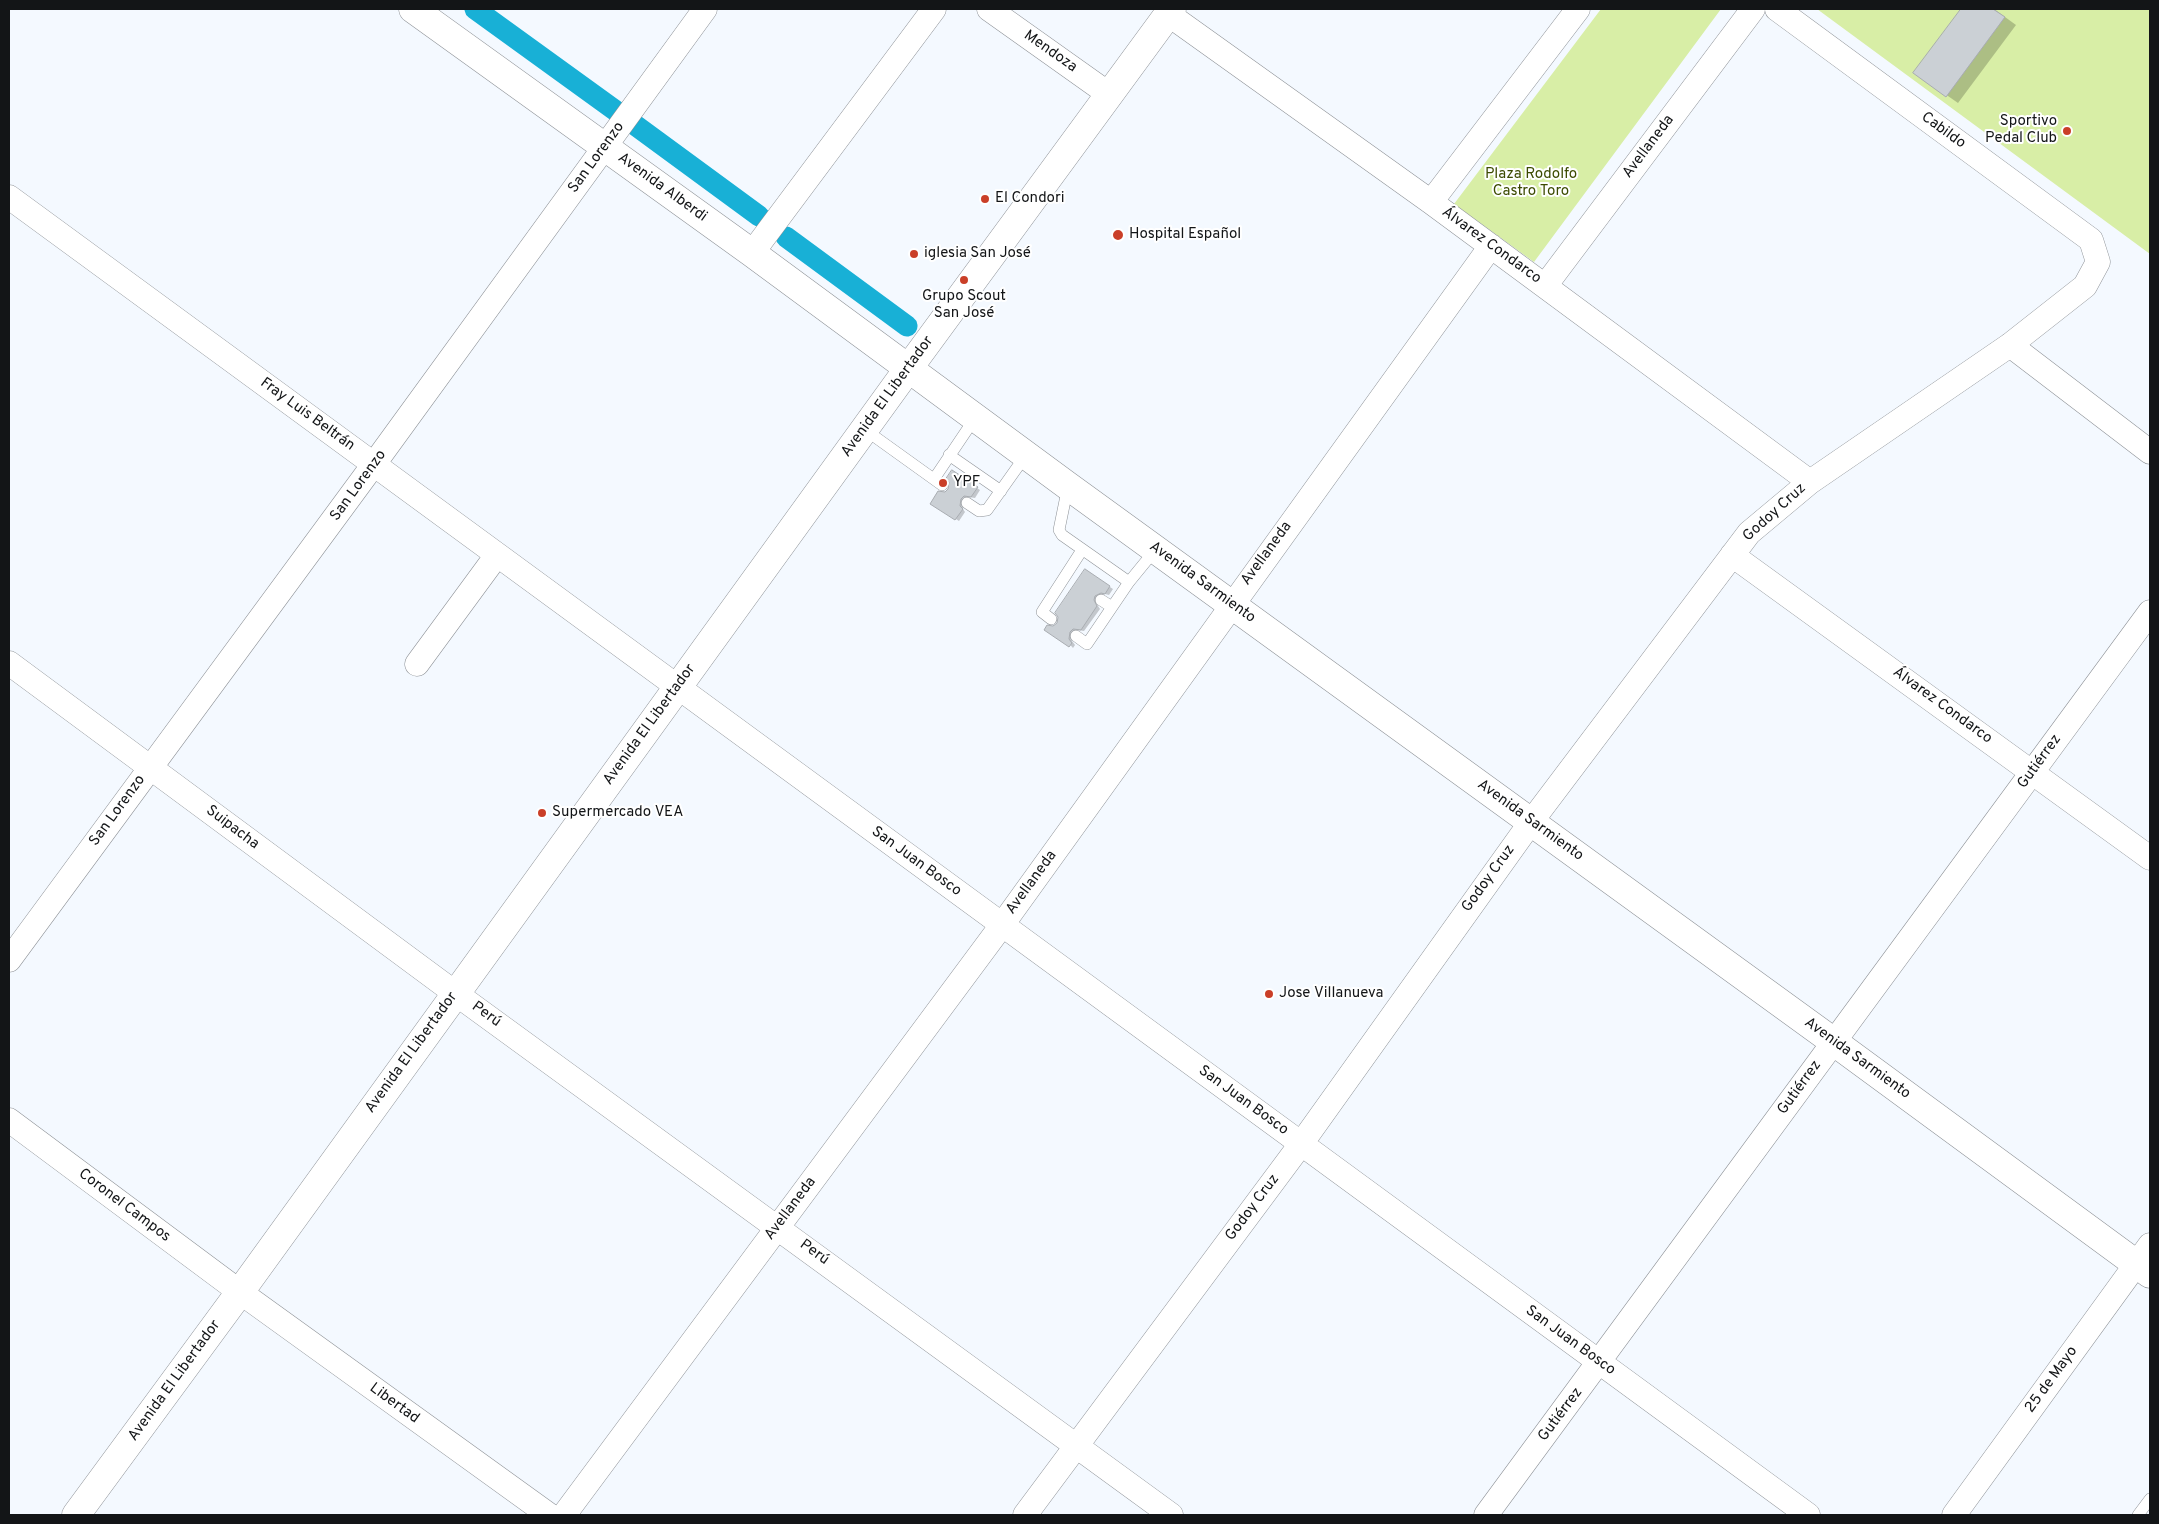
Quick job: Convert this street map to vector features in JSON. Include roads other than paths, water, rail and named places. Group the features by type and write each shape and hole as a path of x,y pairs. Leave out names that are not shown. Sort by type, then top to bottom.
{"main road":[{"name":"Avenida El Libertador","path":"76,1515 240,1292 864,429 1170,12"},
{"name":"Avenida Alberdi","path":"428,13 605,147 908,369"},
{"name":"Avenida Sarmiento","path":"908,369 1834,1042 2146,1261"}],"street":[{"name":"San Lorenzo","path":"9,960 374,464 705,9"},
{"path":"752,253 934,9"},
{"name":"Mendoza","path":"989,9 1110,95"},
{"path":"1431,202 1578,9"},
{"name":"Avellaneda","path":"1545,286 1753,9"},
{"name":"Cabildo","path":"1777,9 2091,240 2098,262"},
{"name":"Álvarez Condarco","path":"1170,12 1810,482"},
{"name":"Fray Luis Beltrán","path":"9,196 677,688"},
{"name":"Avellaneda","path":"564,1515 1002,925 1231,604 1491,246"},
{"name":"Godoy Cruz","path":"1025,1515 1301,1144 1530,822 1749,533 1810,482 2010,345 2085,286 2098,262"},
{"path":"2010,345 2150,452"},
{"name":"Álvarez Condarco","path":"1732,554 2150,858"},
{"path":"417,664 497,555"},
{"name":"Gutiérrez","path":"1486,1515 2150,612"},
{"name":"Suipacha","path":"9,663 455,993"},
{"name":"San Juan Bosco","path":"677,688 1808,1515"},
{"name":"Perú","path":"455,993 1171,1515"},
{"name":"Coronel Campos","path":"9,1120 240,1292"},
{"name":"25 de Mayo","path":"1954,1515 2146,1261"},
{"name":"Libertad","path":"240,1292 549,1515"}],"lane":[{"path":"864,429 938,482 949,456 975,418"},
{"path":"967,503 983,512 987,510 1026,455"},
{"path":"949,456 1001,491"},
{"path":"1068,486 1059,530 1067,539 1129,582"},
{"path":"1076,636 1088,644 1129,582 1156,549"},
{"path":"1051,619 1042,612 1082,550"},
{"path":"1066,576 1076,582"},
{"path":"1101,600 1112,607"},
{"path":"2138,1515 2150,1498"}],"waterway":[{"path":"475,9 616,111"},
{"path":"635,125 759,216"},
{"path":"786,237 907,326"}],"place":[{"name":"Sportivo Pedal Club","path":"2067,131"},
{"name":"El Condori","path":"985,199"},
{"name":"Hospital Español","path":"1118,235"},
{"name":"iglesia San José","path":"914,254"},
{"name":"Grupo Scout San José","path":"964,280"},
{"name":"YPF","path":"943,483"},
{"name":"Supermercado VEA","path":"542,813"},
{"name":"Jose Villanueva","path":"1269,994"}],"park label":[{"name":"Plaza Rodolfo Castro Toro","path":"1531,184"}]}
